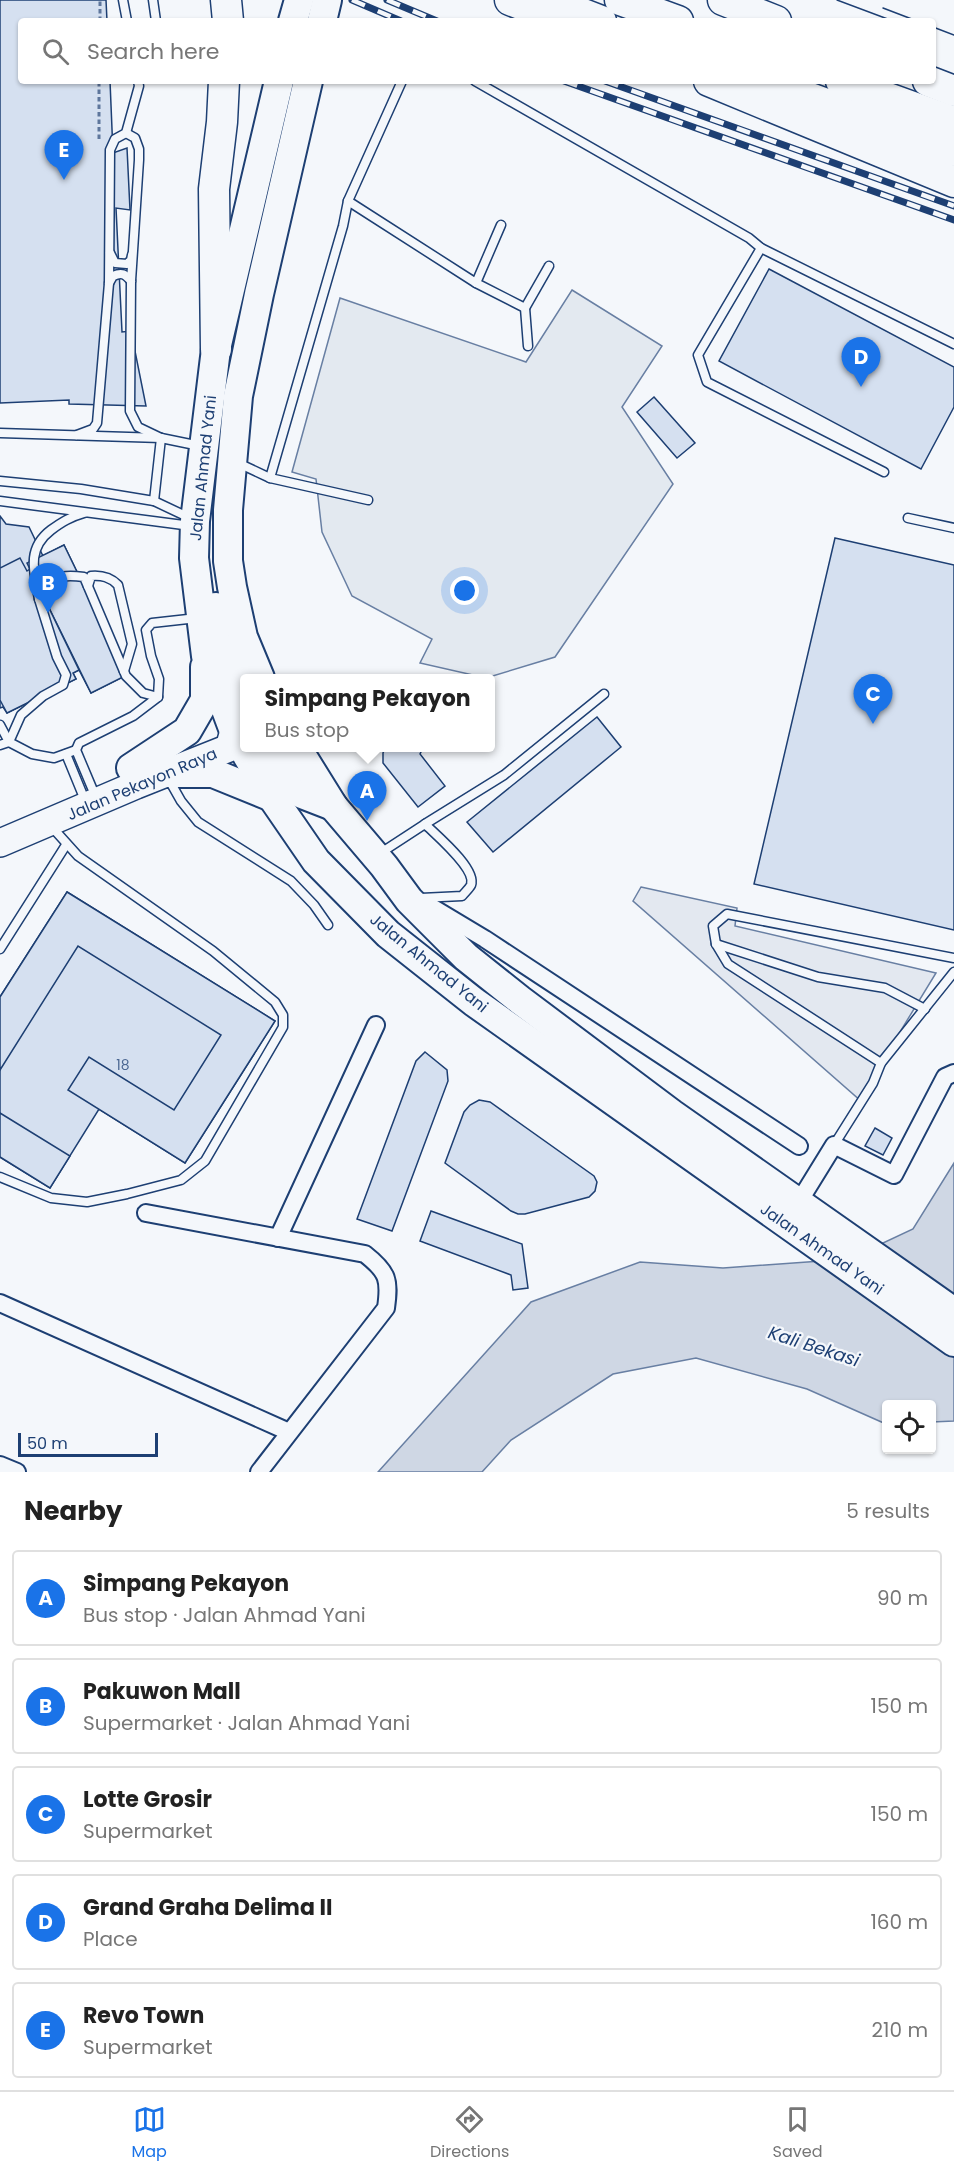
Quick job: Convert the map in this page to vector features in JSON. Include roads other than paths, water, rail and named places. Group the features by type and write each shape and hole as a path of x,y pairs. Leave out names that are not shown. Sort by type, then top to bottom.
{"highway":[{"path":"226,0 228,18"},
{"path":"294,18 298,0"},
{"path":"510,0 555,18"},
{"path":"547,0 593,18"},
{"path":"620,0 670,18"},
{"path":"723,0 768,18"},
{"path":"216,349 214,189 224,84"},
{"name":"Jalan Ahmad Yani","path":"239,732 206,656 195,558 195,524 202,447 216,349 278,84"},
{"name":"Jalan Ahmad Yani","path":"258,674 243,637 228,561 228,510 232,460 238,396 307,84"},
{"path":"716,84 954,182"},
{"path":"772,84 954,151"},
{"path":"849,84 954,122"},
{"path":"936,84 954,91"},
{"path":"232,460 211,565 215,605 238,705 239,732"},
{"path":"131,768 187,731 205,700 206,656"},
{"name":"Jalan Ahmad Yani","path":"249,752 272,797 316,861 388,934 474,1002 835,1232 954,1312"},
{"path":"269,752 302,794 333,806"},
{"name":"Jalan Ahmad Yani","path":"300,752 333,806 380,861 409,900 466,957 672,1114 835,1232 954,1342"},
{"path":"165,773 213,773 272,797"},
{"path":"380,861 416,898 530,1001 700,1123 805,1192 835,1232 954,1290"}],"main road":[{"name":"Jalan Pekayon Raya","path":"0,836 131,768 239,732"},
{"name":"Jalan Pekayon Raya","path":"0,843 229,748 239,732"}],"street":[{"path":"416,898 485,939 799,1146"},
{"path":"278,1238 376,1025"},
{"path":"805,1192 834,1145 894,1175 945,1077 954,1072"},
{"path":"146,1213 365,1254 379,1266 389,1285 386,1308 259,1472"},
{"path":"0,1303 289,1432"},
{"path":"0,1465 17,1472"}],"lane":[{"path":"123,0 126,18"},
{"path":"153,0 156,18"},
{"path":"77,435 93,429 97,423 109,284 110,150 115,139 126,133 141,84"},
{"path":"270,478 343,226 348,201 401,84"},
{"path":"480,84 749,238 761,248 954,344"},
{"path":"126,133 135,138 139,149 131,281 130,411 138,427 161,438"},
{"path":"348,201 476,283 525,308"},
{"path":"476,283 501,225"},
{"path":"109,247 111,258 115,263 127,264 133,252"},
{"path":"761,248 698,356 707,382 884,472"},
{"path":"528,346 525,308 549,266"},
{"path":"109,284 113,276 122,274 131,281"},
{"path":"0,433 161,438 202,447"},
{"path":"154,501 161,438"},
{"path":"232,460 270,478 368,500"},
{"path":"0,481 81,489 154,501 195,524"},
{"path":"0,501 195,524"},
{"path":"4,743 21,715 43,696 63,685 66,675 57,657 39,598 34,568 35,548 44,536 63,520 87,512"},
{"path":"908,518 954,528"},
{"path":"39,598 46,585 56,577 70,575 84,577 124,671 134,686 143,693 158,697"},
{"path":"88,587 90,576 111,579 118,585 132,644 124,671"},
{"path":"87,791 76,750 78,743 133,716 158,697 159,679 151,656 146,630 152,623 201,618"},
{"path":"380,861 426,824 504,775 604,694"},
{"path":"0,725 4,743"},
{"path":"4,743 32,754 54,758 76,750"},
{"path":"66,754 87,791"},
{"path":"165,773 181,801 198,822 291,881 314,905 328,925"},
{"path":"0,1177 51,1198 87,1202 128,1194 181,1179 205,1161 283,1027 283,1015 275,1002 213,951 78,856 49,824"},
{"path":"416,898 462,896 471,885 472,877 465,864 426,824"},
{"path":"0,949 66,845"},
{"path":"881,1063 728,964 716,944 713,926 727,914 954,957"},
{"path":"716,944 818,977 885,988 925,1009"},
{"path":"834,1145 873,1083 881,1063 954,972"}],"water":[{"name":"Kali Bekasi","path":"954,1163 954,1421 936,1422 936,1400 882,1400 882,1422 807,1389 696,1358 613,1374 511,1440 482,1472 378,1472 531,1302 640,1262 723,1268 849,1259 913,1229"}],"tram line":[{"path":"837,0 885,18"},
{"path":"883,8 909,18"},
{"path":"936,28 954,35"}],"railway":[{"path":"352,0 394,18"},
{"path":"387,0 430,18"},
{"path":"572,84 954,220"},
{"path":"613,84 954,206"}],"place":[{"name":"Revo Town","path":"64,180"},
{"name":"Grand Graha Delima II","path":"861,387"},
{"name":"Pakuwon Mall","path":"48,613"},
{"name":"Lotte Grosir","path":"873,724"},
{"name":"Simpang Pekayon","path":"367,821"}]}
